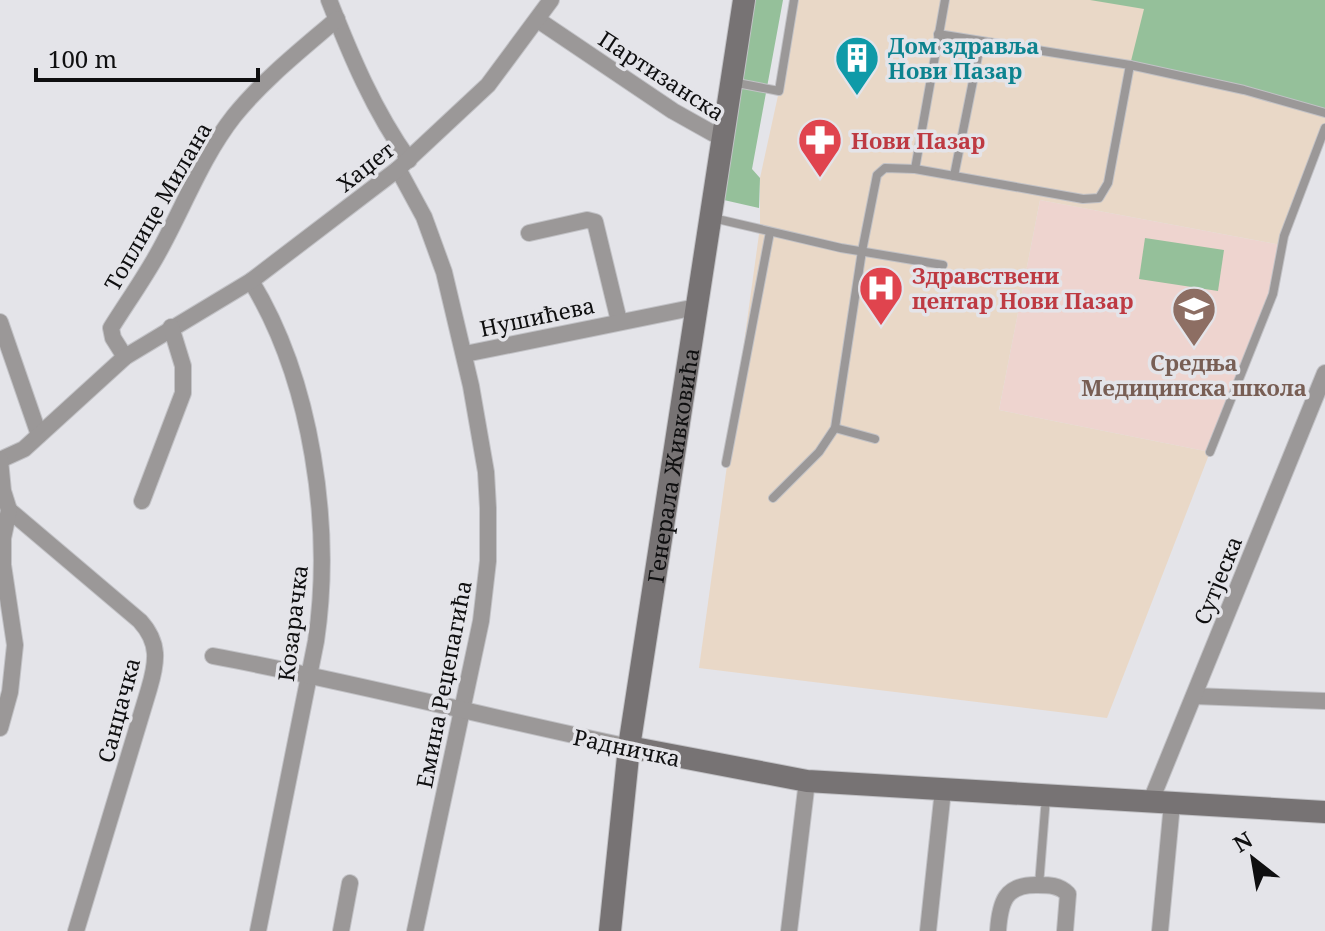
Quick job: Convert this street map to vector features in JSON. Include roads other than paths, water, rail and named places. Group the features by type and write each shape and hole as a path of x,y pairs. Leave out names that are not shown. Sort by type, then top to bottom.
{"street":[{"name":"Хаџет","path":"0,728 10,692 15,645 3,565 3,538 9,510 0,460 17,453 39,435 75,399 125,357 251,281 404,165 478,95 551,0"},
{"name":"Генерала Живковића","path":"610,931 629,747 744,0"},
{"name":"Емина Реџепагића","path":"330,1 404,165 440,256 465,354 486,472 488,537 483,609 415,931"},
{"name":"Топлице Милана","path":"125,357 113,338 111,328 156,256 216,141 259,87 337,19"},
{"name":"Партизанска","path":"538,20 673,111 723,139"},
{"name":"Нушићева","path":"529,233 587,220 595,222 619,321"},
{"name":"Козарачка","path":"251,281 276,327 304,417 322,537 323,581 310,674 258,931"},
{"name":"Нушићева","path":"465,354 696,307"},
{"path":"0,322 39,435"},
{"path":"142,501 183,393 183,366 171,327"},
{"name":"Сутјеска","path":"1160,931 1161,804 1194,696 1320,402 1325,373"},
{"name":"Санџачка","path":"9,510 140,621 153,638 156,649 149,689 76,931"},
{"name":"Радничка","path":"213,656 310,674 462,712 807,781 1325,812"},
{"path":"1194,696 1325,701"},
{"path":"789,931 807,781"},
{"path":"928,931 943,790"},
{"path":"341,931 350,883"},
{"path":"998,931 1001,907 1008,894 1020,886 1039,885 1056,887 1068,894 1065,931"}],"lane":[{"path":"732,82 779,91 794,0"},
{"path":"915,169 945,0"},
{"path":"938,34 1130,65 1281,99 1325,113"},
{"path":"954,176 981,41"},
{"path":"773,498 819,452 835,428 877,175 885,168 915,169 1083,199 1099,198 1108,183 1130,65"},
{"path":"1210,452 1273,294 1284,236 1325,128"},
{"path":"712,217 770,232 943,265"},
{"path":"726,463 770,232"},
{"path":"835,428 875,439"},
{"path":"1039,885 1046,796"}],"place":[{"name":"Дом здравља Нови Пазар","path":"857,97"},
{"name":"Нови Пазар","path":"820,179"},
{"name":"Здравствени центар Нови Пазар","path":"881,327"},
{"name":"Средња Медицинска школа","path":"1194,348"}]}
